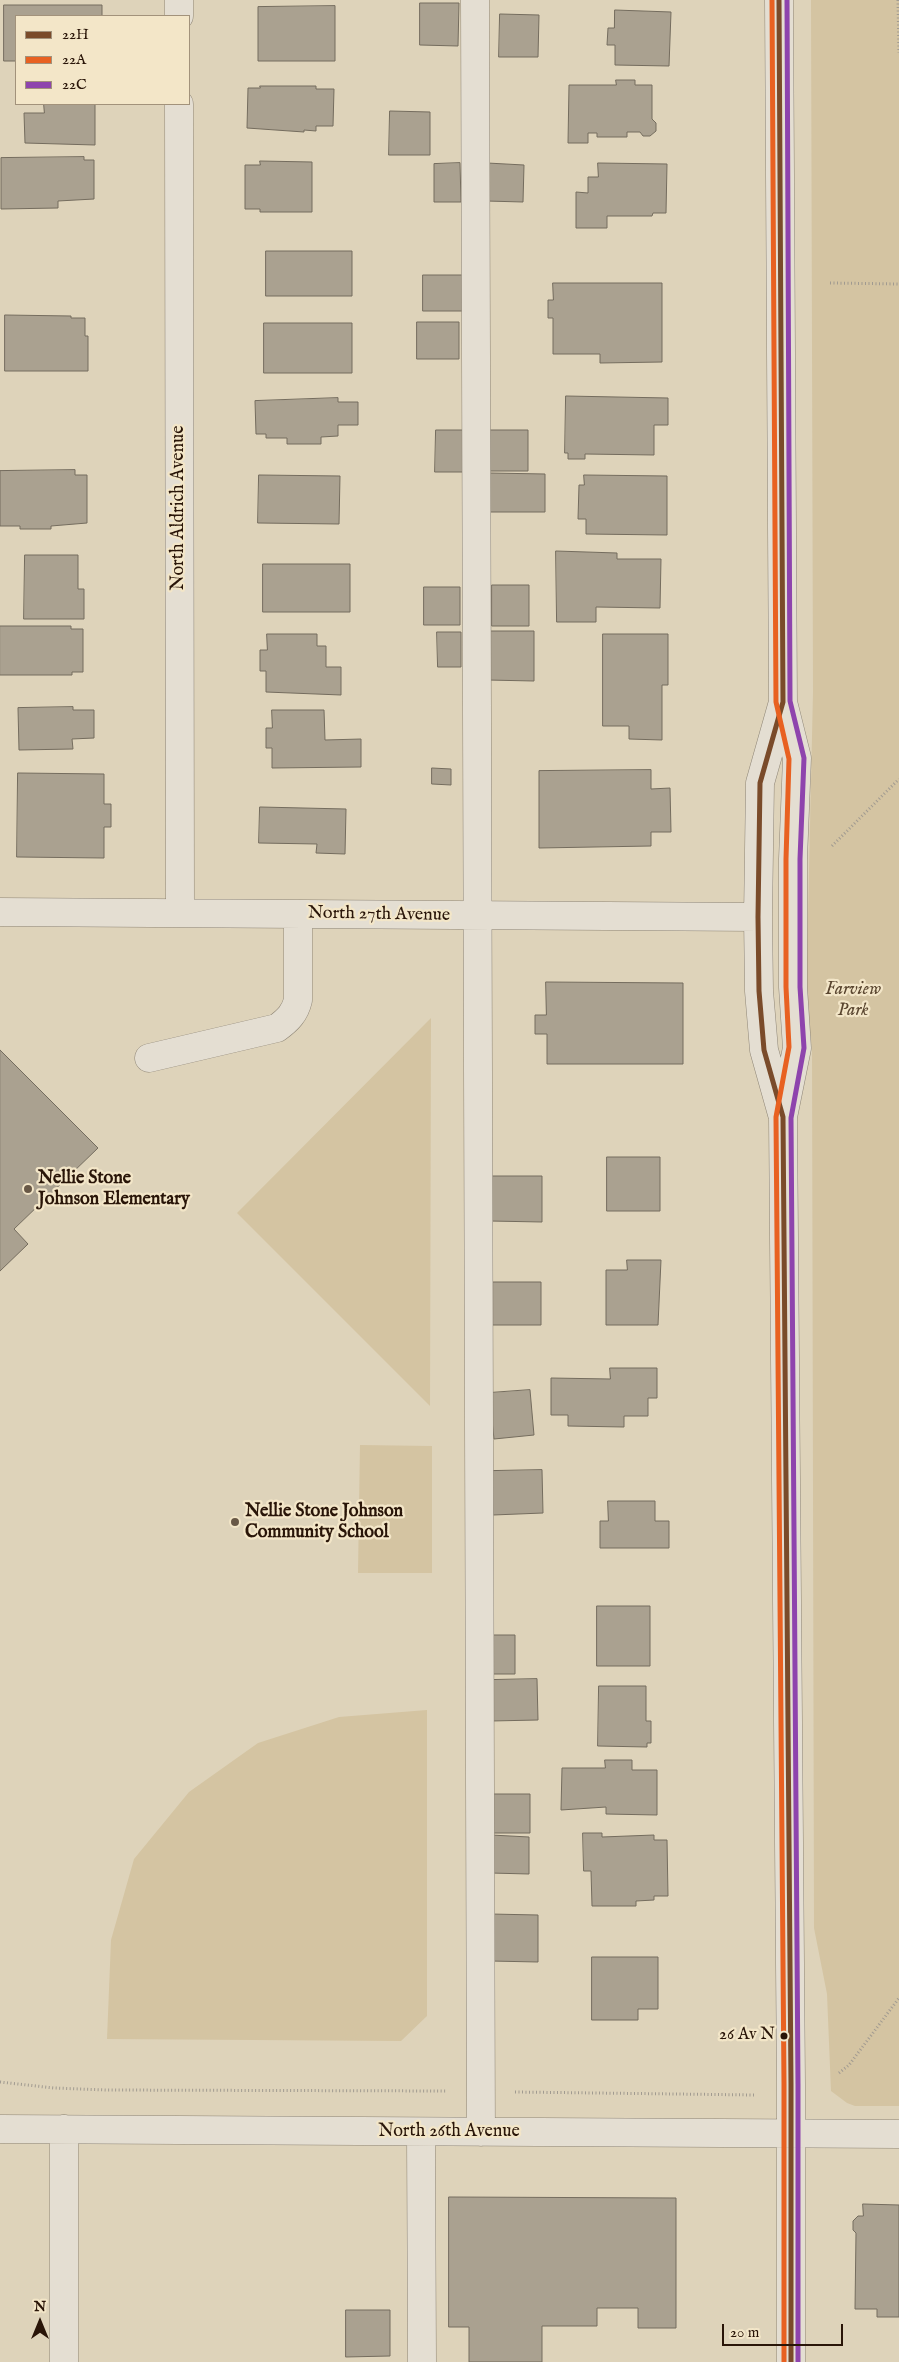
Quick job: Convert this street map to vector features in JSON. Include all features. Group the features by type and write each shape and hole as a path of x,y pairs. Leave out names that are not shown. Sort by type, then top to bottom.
{"street":[{"path":"179,0 179,15"},
{"path":"475,0 481,2132"},
{"path":"780,0 783,702 797,758 793,832 793,987 797,1048 783,1117 791,2362"},
{"name":"North Aldrich Avenue","path":"179,105 180,913"},
{"path":"783,702 760,783 758,917 759,991 764,1050 783,1117"},
{"name":"North 27th Avenue","path":"0,912 758,917"},
{"path":"149,1058 277,1028 289,1020 296,1009 298,1000 298,914"},
{"name":"North 26th Avenue","path":"0,2129 899,2134"},
{"path":"64,2129 64,2362"},
{"path":"421,2132 422,2362"}],"path":[{"path":"898,0 899,53"},
{"path":"830,284 899,284"},
{"path":"832,846 899,779"},
{"path":"839,2073 849,2065 899,1998"},
{"path":"0,2082 54,2088 106,2090 736,2094"}],"green space":[{"name":"Farview Park","path":"811,0 899,0 899,2106 855,2106 847,2103 831,2091 827,1994 814,1928 812,1047 806,1006 813,692"},
{"path":"431,1018 430,1406 237,1213"},
{"path":"360,1445 432,1446 432,1573 358,1573"},
{"path":"427,1710 427,2016 401,2041 107,2039 111,1940 134,1859 189,1792 258,1743 339,1717"}],"building":[{"path":"420,3 459,3 458,46 420,45"},
{"path":"4,5 102,5 102,15 15,15 15,61 4,61"},
{"path":"335,6 335,61 258,61 258,7"},
{"path":"615,10 671,12 669,66 615,65 615,45 607,45 608,28 614,28"},
{"path":"500,14 539,15 538,57 499,57"},
{"path":"616,80 635,80 635,85 652,85 652,119 656,123 656,131 650,136 643,136 640,132 627,132 627,137 597,137 597,133 588,133 588,143 568,143 569,85 616,85"},
{"path":"260,86 316,86 316,89 334,89 333,126 316,126 316,131 304,130 304,132 247,128 248,88 260,88"},
{"path":"44,105 95,105 95,145 25,143 24,113 44,113"},
{"path":"390,111 430,112 430,155 389,155"},
{"path":"84,157 84,160 94,160 94,199 58,201 58,208 1,209 1,158"},
{"path":"260,161 312,162 312,212 260,212 260,209 245,209 245,165 260,165"},
{"path":"460,163 461,202 434,202 434,164"},
{"path":"487,163 524,165 523,202 486,201"},
{"path":"598,163 667,164 666,213 653,213 652,216 607,216 607,228 576,228 576,192 588,193 588,177 598,177"},
{"path":"266,251 352,251 352,296 266,296"},
{"path":"423,275 463,275 463,311 423,311"},
{"path":"553,283 662,283 662,362 600,363 600,354 553,354 553,318 548,318 548,300 553,300"},
{"path":"5,315 85,318 85,336 88,336 88,371 5,371"},
{"path":"417,322 459,322 459,359 417,359"},
{"path":"264,323 352,323 352,373 264,373"},
{"path":"566,396 668,398 668,425 654,425 654,455 585,454 585,459 568,459 568,453 565,453"},
{"path":"338,398 338,402 358,402 358,425 338,425 338,436 321,437 321,444 287,444 287,438 266,438 266,434 256,434 255,401"},
{"path":"436,430 464,430 464,472 435,472"},
{"path":"487,430 528,430 528,471 487,471"},
{"path":"75,470 75,475 87,475 87,523 51,526 51,529 20,529 20,526 0,526 0,471"},
{"path":"489,473 545,474 545,512 488,512"},
{"path":"259,475 340,476 339,524 258,523"},
{"path":"584,475 667,476 667,535 586,534 586,519 578,519 579,485 584,485"},
{"path":"556,551 617,553 617,559 661,559 660,608 596,607 596,622 557,622"},
{"path":"25,555 78,555 78,589 84,589 84,619 24,619"},
{"path":"263,564 350,564 350,612 263,612"},
{"path":"492,585 529,585 529,626 492,626"},
{"path":"424,587 460,587 460,625 424,625"},
{"path":"0,626 71,626 71,629 83,629 83,672 72,672 72,675 0,675"},
{"path":"488,631 534,631 534,681 487,680"},
{"path":"437,632 461,632 461,667 438,667"},
{"path":"267,634 317,634 317,646 326,646 326,667 341,667 341,695 266,692 266,671 260,671 260,650 267,650"},
{"path":"603,634 668,634 668,685 662,685 662,740 629,739 629,726 603,726"},
{"path":"73,707 73,710 94,710 94,738 72,739 73,749 19,750 18,708"},
{"path":"272,710 324,710 325,740 361,739 361,767 272,768 272,748 266,748 266,728 272,728"},
{"path":"432,768 451,769 451,785 432,784"},
{"path":"651,770 651,789 670,788 671,832 651,832 651,846 539,848 539,771"},
{"path":"18,773 104,774 104,804 111,804 111,827 104,827 104,858 17,857"},
{"path":"260,807 346,809 345,854 316,853 317,844 259,843"},
{"path":"546,982 683,983 683,1064 547,1064 547,1034 535,1034 535,1015 546,1015"},
{"name":"Nellie Stone Johnson Elementary","path":"0,1050 98,1148 14,1229 28,1244 0,1271"},
{"path":"607,1157 660,1157 660,1211 607,1211"},
{"path":"489,1176 542,1176 542,1222 489,1221"},
{"path":"627,1260 661,1260 658,1325 606,1325 606,1270 627,1270"},
{"path":"493,1282 541,1282 541,1325 493,1325"},
{"path":"610,1368 657,1368 657,1398 648,1398 648,1416 624,1416 624,1427 568,1426 568,1415 551,1415 551,1378 610,1379"},
{"path":"530,1390 534,1435 494,1439 489,1393"},
{"path":"542,1470 543,1513 493,1515 492,1471"},
{"path":"608,1501 655,1501 655,1521 669,1521 669,1548 600,1548 600,1521 608,1521"},
{"path":"597,1606 650,1606 650,1666 597,1666"},
{"path":"490,1635 515,1635 515,1674 490,1674"},
{"path":"537,1679 538,1720 491,1721 491,1680"},
{"path":"599,1686 646,1686 646,1721 651,1721 651,1743 647,1743 647,1747 598,1746"},
{"path":"605,1760 632,1760 632,1770 657,1770 657,1815 606,1814 606,1807 561,1810 562,1768 605,1768"},
{"path":"491,1794 530,1794 530,1833 490,1833"},
{"path":"583,1833 602,1833 602,1837 654,1835 654,1840 667,1840 668,1896 654,1896 654,1900 636,1901 636,1906 592,1906 591,1871 584,1871"},
{"path":"491,1835 529,1837 529,1874 490,1873"},
{"path":"490,1914 538,1915 538,1962 490,1961"},
{"path":"592,1957 658,1957 658,2009 638,2009 638,2020 592,2020"},
{"path":"449,2197 676,2198 676,2328 638,2328 638,2308 597,2308 597,2326 542,2326 542,2362 469,2362 469,2327 449,2327"},
{"path":"863,2204 899,2205 899,2317 877,2317 877,2309 855,2309 856,2233 853,2230 853,2221 858,2216 863,2216"},
{"path":"346,2310 390,2310 390,2356 346,2357"}],"transit line":[{"name":"22A","path":"772,0 776,702 789,759 786,859 786,987 789,1047 776,1117 784,2084 784,2362"},
{"name":"22H","path":"779,0 783,702 760,783 758,917 759,991 764,1050 783,1117 791,2084 791,2362"},
{"name":"22C","path":"787,0 790,701 804,758 800,859 800,987 804,1048 791,1118 798,2084 798,2362"}],"place":[{"name":"Nellie Stone Johnson Elementary","path":"28,1189"},
{"name":"Nellie Stone Johnson Community School","path":"235,1522"},
{"name":"26 Av N","path":"784,2036"}]}
